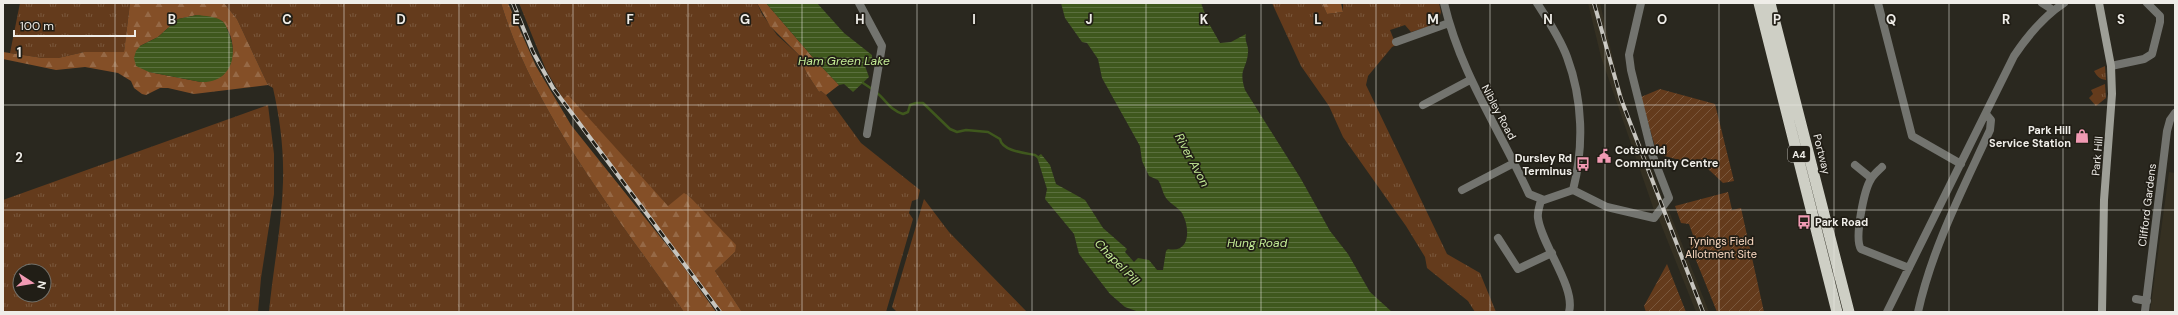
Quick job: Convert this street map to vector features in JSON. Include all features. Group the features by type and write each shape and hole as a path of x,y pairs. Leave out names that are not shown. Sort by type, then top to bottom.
{"highway":[{"name":"Portway","path":"1759,3 1837,312"},
{"name":"Portway","path":"1770,3 1849,312"}],"main road":[{"name":"Park Hill","path":"2099,3 2111,66 2112,111 2104,200 2102,312"}],"street":[{"path":"860,3 882,46 870,102 867,134"},
{"name":"Nibley Road","path":"1444,3 1449,23 1470,80 1529,194 1541,200"},
{"path":"1537,3 1567,56 1576,90 1580,116 1581,140 1579,163 1573,190"},
{"path":"1569,312 1570,304 1563,279 1538,220 1541,200 1573,190 1607,207 1654,218 1669,198 1652,154 1631,70 1629,55 1640,3"},
{"path":"1878,3 1912,136 1961,164"},
{"path":"2042,3 2053,10"},
{"path":"1887,312 2014,56 2027,36 2053,10 2064,3"},
{"path":"2111,66 2144,58 2152,54 2160,22 2160,16 2147,3"},
{"path":"1396,42 1449,23"},
{"path":"1423,105 1470,80"},
{"name":"Clifford Gardens","path":"2146,311 2167,131 2170,120 2175,113"},
{"path":"1918,312 1924,284 1938,246 1990,130 1991,120 1986,114"},
{"path":"1462,190 1514,163"},
{"path":"1855,165 1871,178"},
{"path":"1882,167 1871,178 1863,204 1860,247 1861,249 1909,268"},
{"path":"1498,238 1518,269 1552,253"},
{"path":"2136,299 2147,301"}],"shaded area":[{"path":"1588,3 1600,3 1617,76 1632,127 1644,149 1663,200 1655,213 1601,57"},
{"path":"2169,172 2175,173 2175,312 2150,312"},
{"path":"1667,206 1709,312 1696,312 1658,217"}],"green space":[{"path":"20,3 130,3 124,52 84,52 58,58 43,58 10,53"},
{"path":"130,3 224,3 237,19 268,85 194,94 168,88 160,88 146,95 134,88 131,81 118,73 85,67 56,70 3,59 3,52 43,58 58,58 84,52 124,52","holes":["197,15 222,21 230,34 233,48 230,62 223,75 201,82 149,72 140,46 158,37 178,19"]},
{"path":"224,3 501,3 516,44 534,85 556,125 606,202 684,312 269,312 279,231 283,182 283,158 280,123 273,88 268,85 237,19"},
{"path":"501,3 508,3 536,66 571,125 678,259 716,312 684,312 606,202 556,125 534,85 516,44"},
{"path":"519,3 757,3 762,14 777,35 799,55 806,72 819,92 821,91 826,95 861,143 920,190 918,199 912,201 909,213 913,219 886,312 742,312 715,271 735,252 689,196 684,194 668,207 568,96 563,99 546,70"},
{"path":"757,3 766,3 816,61 839,85 826,95 821,91 819,92 806,72 799,55 770,26"},
{"path":"1272,3 1322,3 1327,14 1343,12 1343,4 1346,3 1439,3 1441,12 1437,24 1411,32 1405,25 1390,30 1396,45 1392,47 1368,76 1366,85 1447,254 1480,273 1496,312 1475,312 1468,301 1427,268 1425,257 1406,226 1343,137 1329,106 1301,66"},
{"path":"1322,3 1341,3 1343,12 1327,14"},
{"path":"2105,66 2106,80 2098,77 2094,71"},
{"path":"2105,84 2106,98 2096,106 2089,98 2093,94 2091,90"},
{"path":"1660,89 1715,104 1734,181 1723,183 1706,167 1657,154 1641,97"},
{"path":"568,95 668,206 684,193 689,196 736,245 735,252 715,271 742,312 722,312 563,99"},
{"path":"268,105 274,154 274,194 261,278 258,312 3,312 3,200"},
{"name":"Tynings Field Allotment Site","path":"1728,192 1732,210 1741,208 1764,312 1717,312 1689,243 1694,238 1689,224 1681,223 1675,206"},
{"path":"924,199 949,232 1027,312 897,312 892,307"},
{"path":"1667,264 1686,312 1646,312 1644,306"}],"water":[{"name":"Ham Green Lake","path":"766,3 817,3 844,33 872,55 872,59 865,66 869,77 853,92 844,84 839,85 816,61"},
{"name":"Hung Road","path":"1061,3 1201,3 1208,22 1220,43 1231,42 1246,34 1248,52 1242,77 1245,90 1301,179 1330,231 1348,254 1370,292 1392,312 1139,312 1125,307 1110,294 1079,254 1074,234 1045,199 1047,189 1037,157 1041,154 1050,165 1056,184 1085,200 1103,228 1127,249 1125,252 1134,262 1138,258 1149,260 1157,270 1163,270 1166,251 1168,249 1176,249 1181,247 1185,243 1187,232 1185,219 1182,213 1166,198 1158,180 1149,176 1142,161 1140,146 1102,78 1098,59 1087,43 1082,42 1065,18"},
{"path":"197,15 216,18 222,21 226,27 232,43 233,52 232,60 225,74 211,81 201,82 149,72 136,66 134,58 136,51 140,46 158,37 178,19"}],"waterway":[{"name":"Chapel Pill","path":"863,83 872,89"},
{"name":"Chapel Pill","path":"876,92 891,107 903,114 908,112 910,105 923,103 950,129 957,132 966,130 988,132 1000,139 1009,149 1035,155 1039,158"}],"railway":[{"path":"513,3 533,52 553,88 720,312"},
{"path":"1594,3 1621,99 1703,312"}],"place":[{"name":"Park Hill Service Station","path":"2082,136"},
{"name":"Cotswold Community Centre","path":"1604,156"},
{"name":"Dursley Rd Terminus","path":"1583,164"},
{"name":"Park Road","path":"1804,222"}],"water label":[{"name":"River Avon","path":"1192,160"}]}
